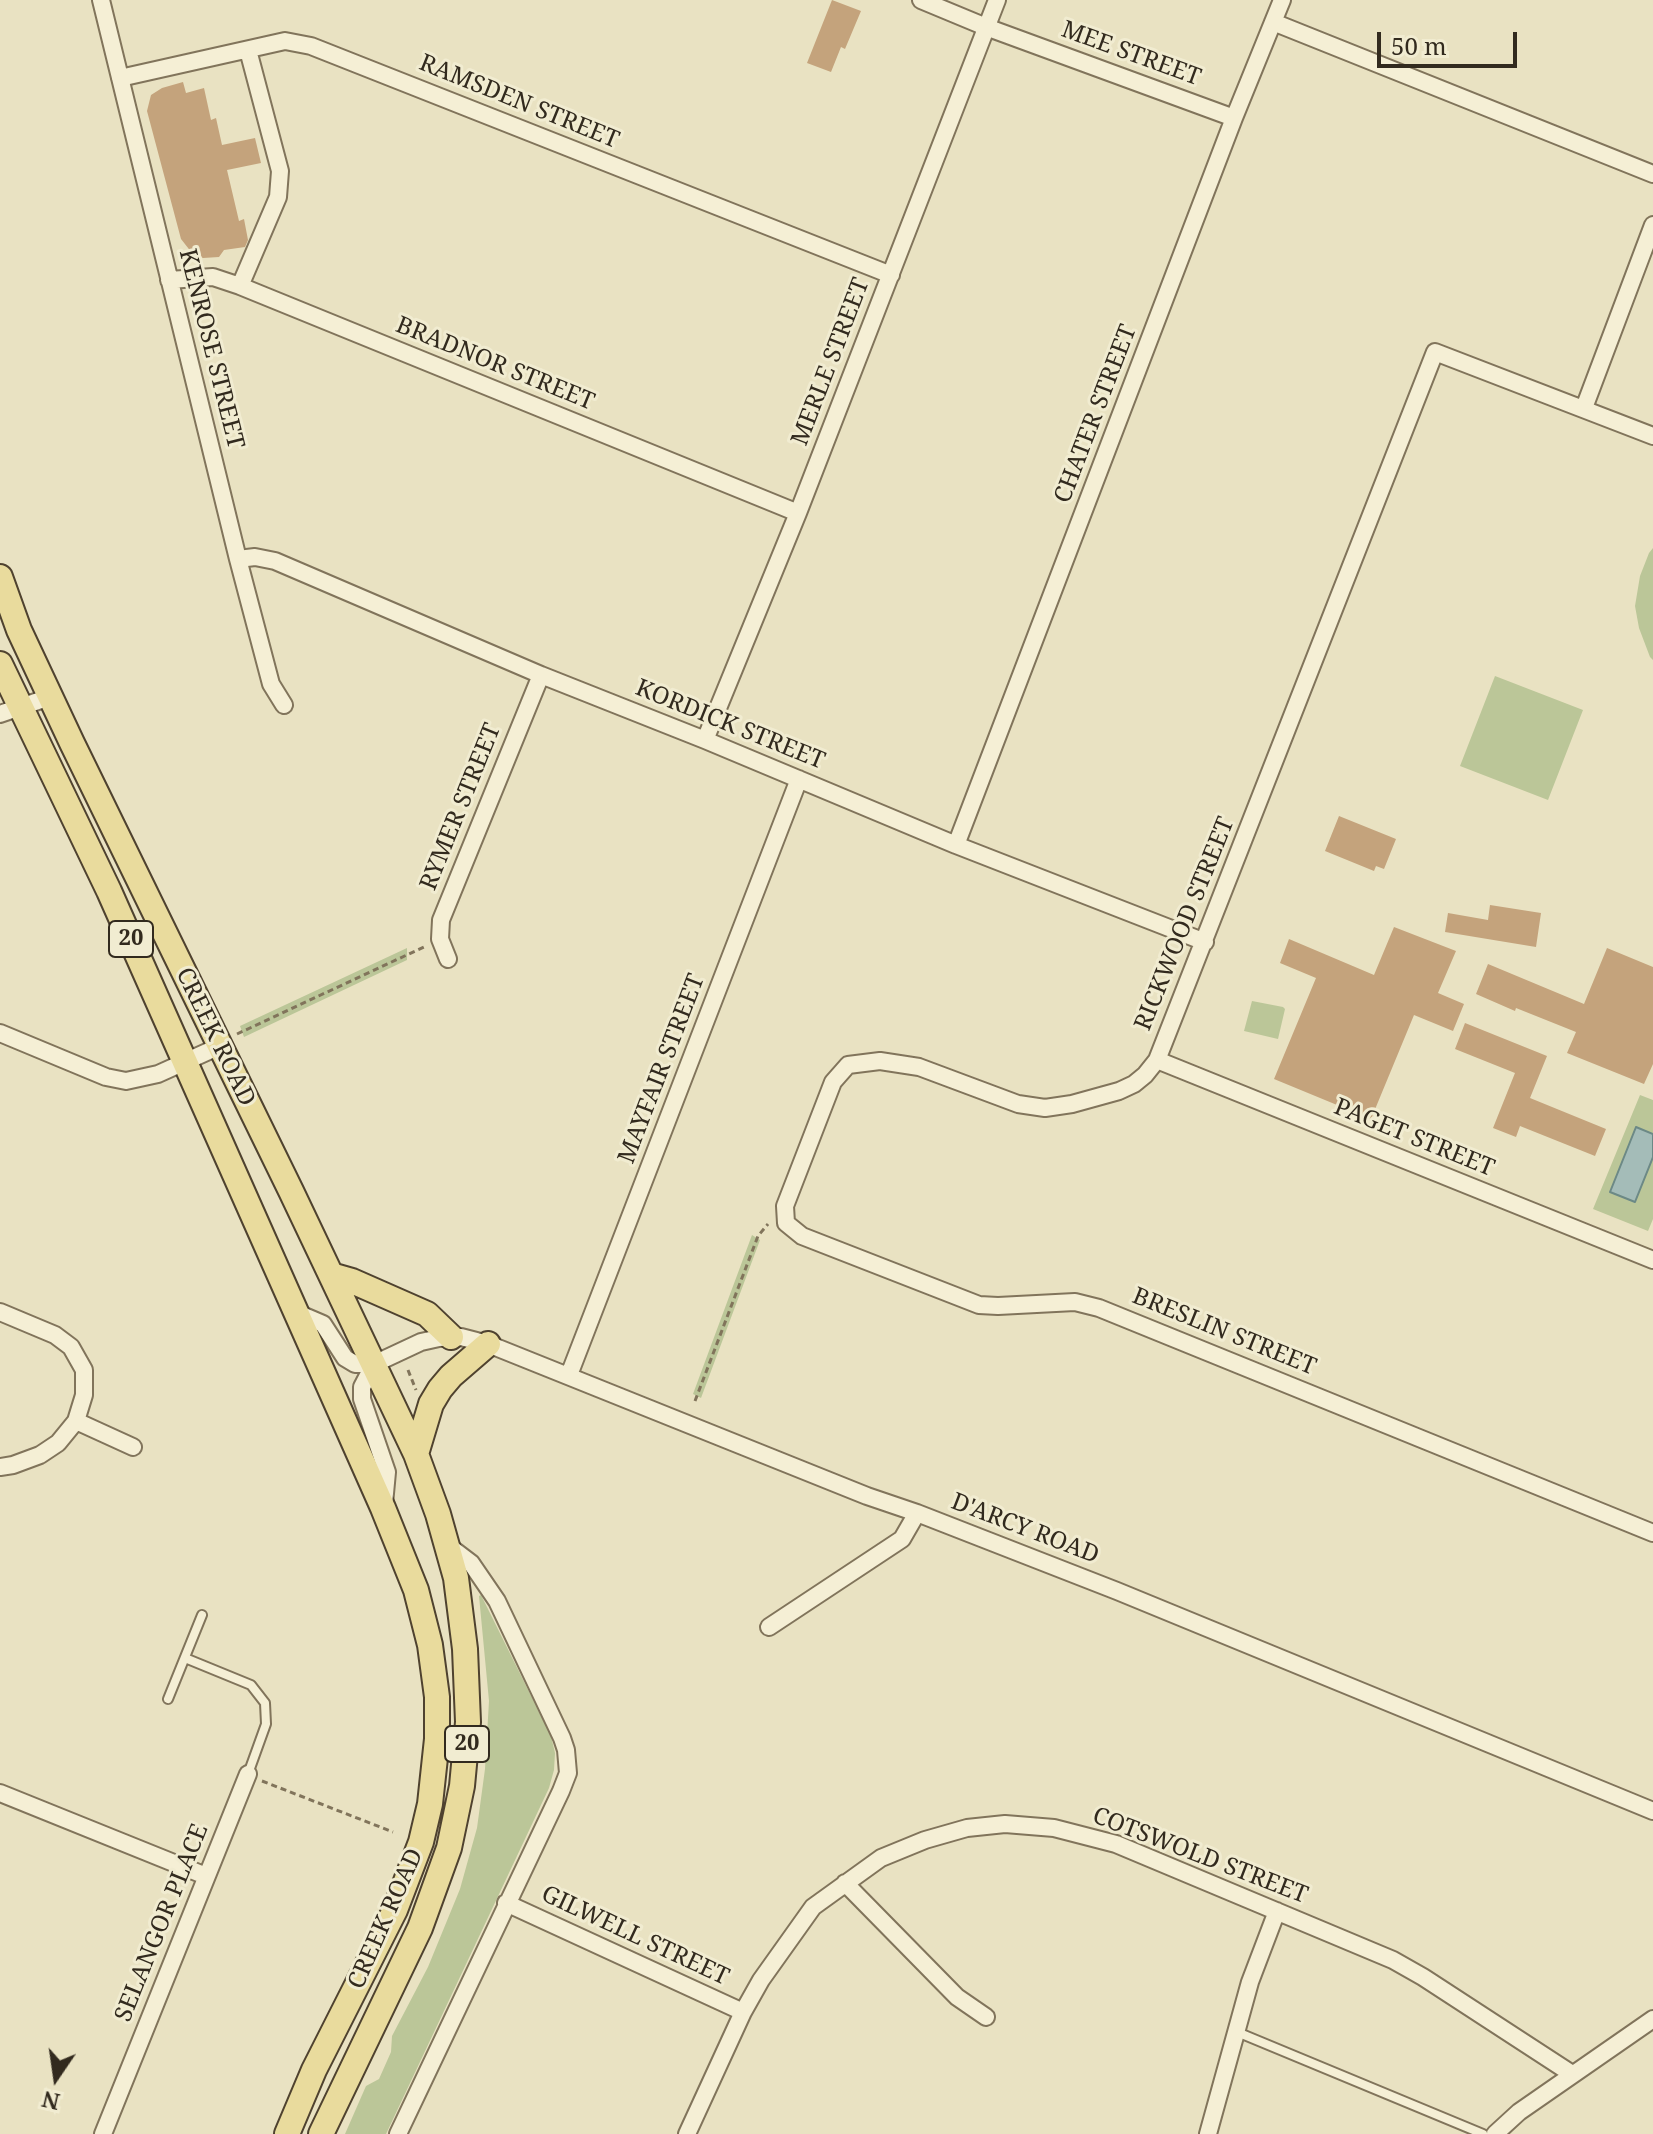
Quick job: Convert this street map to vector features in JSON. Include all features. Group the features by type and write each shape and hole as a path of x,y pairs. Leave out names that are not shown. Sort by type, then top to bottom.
{"main road":[{"name":"CREEK ROAD","path":"0,577 19,630 50,697 416,1454 429,1486 456,1578 468,1683 466,1753 456,1816 440,1875 420,1928 321,2134"},
{"name":"CREEK ROAD","path":"0,664 10,710 109,891 383,1508 416,1590 430,1645 435,1672 437,1720 432,1794 426,1822 408,1879 314,2070 287,2134"},
{"path":"331,1275 427,1314 451,1337"},
{"path":"416,1454 431,1404 440,1389 488,1344"}],"street":[{"name":"KENROSE STREET","path":"101,0 238,559 271,684 284,705"},
{"name":"MEE STREET","path":"921,0 1234,118"},
{"name":"MERLE STREET","path":"705,740 798,513 997,0"},
{"name":"CHATER STREET","path":"956,845 1282,0"},
{"path":"1273,22 1653,174"},
{"name":"RAMSDEN STREET","path":"120,78 285,41 311,46 891,275"},
{"path":"240,286 278,197 280,171 248,50"},
{"path":"1653,225 1584,408 1653,436"},
{"name":"BRADNOR STREET","path":"169,280 213,277 240,286 798,513"},
{"name":"RICKWOOD STREET","path":"785,1206 833,1082 848,1065 880,1061 919,1067 1018,1104 1045,1108 1119,1091 1145,1075 1157,1060 1205,942 1435,352 1584,408"},
{"name":"KORDICK STREET","path":"238,559 255,557 275,561 541,675 956,845 1205,942"},
{"name":"RYMER STREET","path":"440,939 441,920 541,675"},
{"path":"10,710 50,697"},
{"name":"MAYFAIR STREET","path":"569,1375 799,779"},
{"path":"440,939 448,959"},
{"path":"1,1038 117,1080 148,1077 220,1046"},
{"name":"PAGET STREET","path":"1157,1060 1653,1260"},
{"name":"BRESLIN STREET","path":"785,1206 786,1223 802,1236 979,1305 1075,1302 1099,1308 1653,1533"},
{"path":"0,1312 55,1335 71,1347 84,1370 84,1395 76,1421 58,1443 40,1455 0,1467"},
{"path":"295,1312 323,1324 350,1362 374,1364"},
{"name":"D'ARCY ROAD","path":"374,1364 421,1342 451,1337 488,1344 853,1490 1117,1591 1653,1811"},
{"name":"CREEK ROAD","path":"374,1364 362,1387 362,1399 387,1472 383,1508"},
{"path":"76,1421 133,1447"},
{"path":"769,1627 902,1539 917,1513"},
{"path":"398,2134 568,1773 566,1750 557,1726 497,1601 471,1563 446,1544"},
{"name":"SELANGOR PLACE","path":"103,2134 248,1774"},
{"path":"0,1793 206,1876"},
{"name":"COTSWOLD STREET","path":"687,2134 743,2012 761,1980 813,1907 881,1858 925,1840 967,1828 1005,1824 1054,1828 1116,1844 1393,1960 1572,2074"},
{"path":"845,1883 957,1997 986,2017"},
{"name":"GILWELL STREET","path":"506,1903 743,2012"},
{"path":"1208,2134 1250,1982 1277,1911"},
{"path":"1495,2134 1519,2112 1653,2019"}],"lane":[{"path":"168,1699 202,1615"},
{"path":"185,1658 251,1685 265,1703 266,1724 248,1774"},
{"path":"1236,2032 1483,2134"}],"path":[{"path":"220,1046 239,1032 440,939"},
{"path":"695,1401 758,1236 785,1206"},
{"path":"248,1774 393,1832"}],"green space":[{"path":"1653,548 1653,660 1639,628 1635,606 1640,576"},
{"path":"1495,676 1583,710 1548,800 1460,766"},
{"path":"407,948 407,960 244,1037 240,1026"},
{"path":"1252,1001 1285,1009 1278,1039 1244,1031"},
{"path":"1640,1095 1653,1100 1653,1219 1648,1231 1593,1209"},
{"path":"752,1235 760,1240 701,1398 693,1394"},
{"path":"481,1595 551,1736 555,1753 554,1770 549,1788 386,2134 345,2134 366,2086 379,2079 391,2052 392,2036 428,1967 460,1889 477,1828 485,1769 489,1701"}],"water":[{"path":"1636,1127 1653,1134 1653,1157 1635,1202 1610,1192"}],"building":[{"path":"832,0 861,11 845,49 841,47 831,72 807,63"},
{"path":"183,82 186,93 204,88 211,120 216,118 222,145 255,138 261,163 227,170 239,221 244,219 248,240 245,247 224,250 219,257 203,258 192,253 181,239 147,111 151,95"},
{"path":"1339,816 1396,839 1384,869 1376,866 1374,871 1325,851"},
{"path":"1490,905 1541,913 1536,947 1445,932 1448,913 1488,920"},
{"path":"1394,927 1456,951 1438,993 1464,1004 1453,1031 1414,1015 1371,1119 1274,1079 1316,978 1280,963 1289,939 1374,975"},
{"path":"1607,948 1653,967 1653,1064 1644,1084 1567,1053 1576,1032 1476,994 1488,964 1584,1004"},
{"path":"1465,1023 1547,1056 1530,1098 1606,1129 1595,1156 1520,1126 1516,1137 1493,1128 1515,1073 1455,1049"}]}
